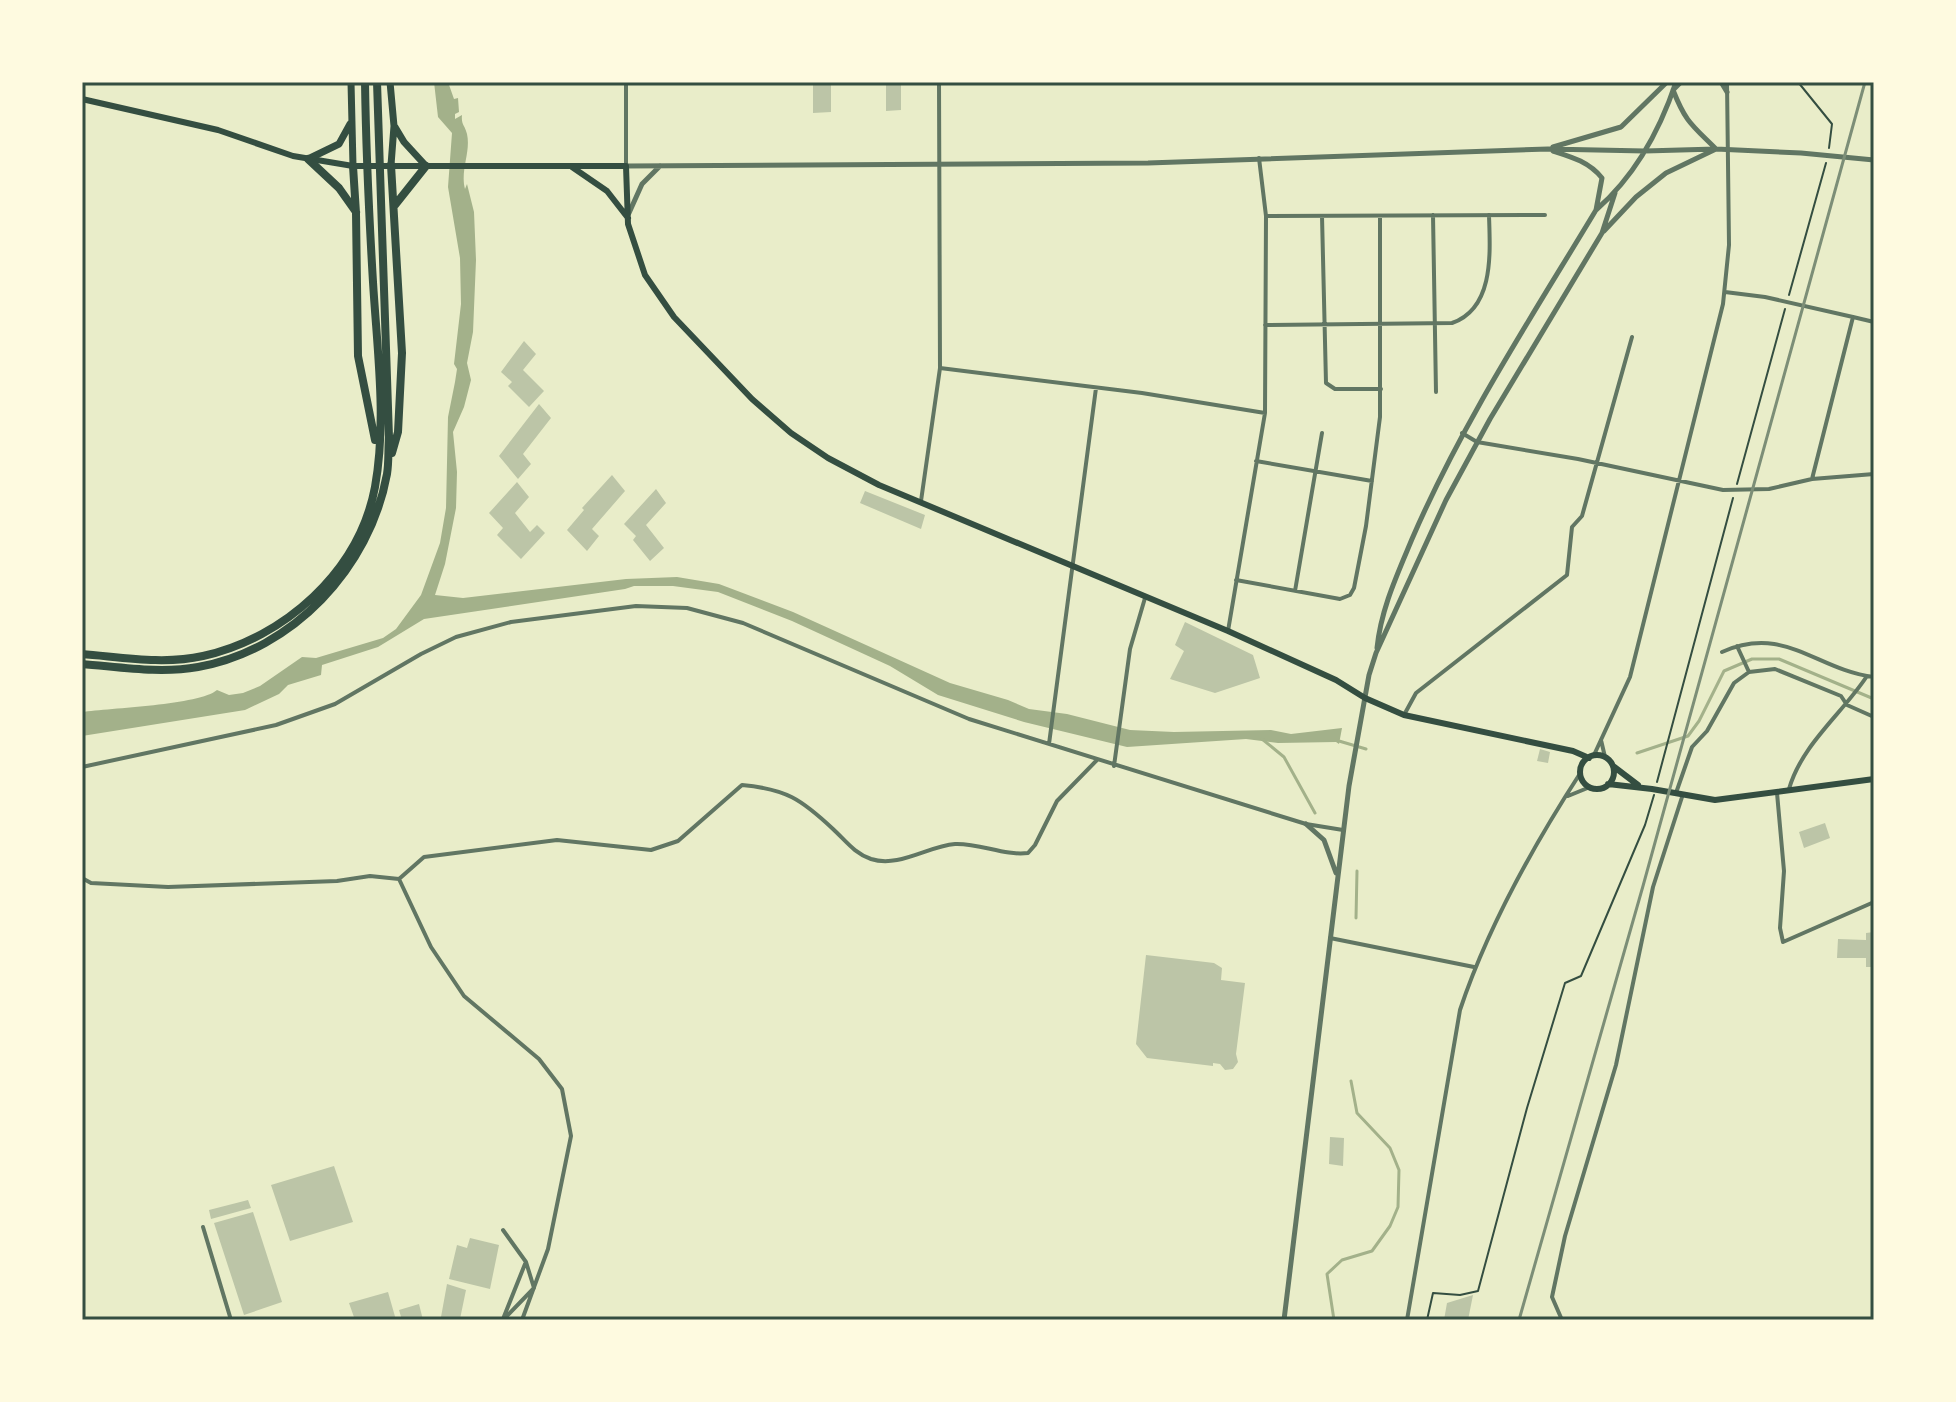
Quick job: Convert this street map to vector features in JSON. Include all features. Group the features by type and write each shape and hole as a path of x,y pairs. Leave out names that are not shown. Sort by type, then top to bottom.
{"highway":[{"path":"351,82 358,356 378,453"},
{"path":"82,654 156,660 202,656 259,636 312,600 339,567 356,539 372,500 381,407 367,194 365,82"},
{"path":"377,82 389,437 387,473"},
{"path":"82,664 160,669 197,667 260,646 294,626 319,604 361,546 376,514 398,432 402,353 391,165 394,126 390,82"},
{"path":"351,123 339,144 308,159 339,188 356,213"},
{"path":"394,126 426,166 394,206"}],"main road":[{"path":"82,99 218,130 308,159 353,166 626,166 628,218 645,275 652,286 674,317 752,399 791,433 828,458 879,485 1228,631 1404,715 1605,757 1641,787"},
{"path":"572,167 607,191 628,218"},
{"path":"1591,756 1581,772 1583,781 1590,787 1600,788 1608,784 1613,776 1613,766"},
{"path":"1608,784 1715,800 1874,779"}],"street":[{"path":"626,82 626,166 1148,163 1548,149 1716,149 1874,160"},
{"path":"921,501 940,368 939,82"},
{"path":"1548,149 1621,127 1667,82"},
{"path":"1284,1320 1343,830 1380,620 1431,495 1462,433 1596,210 1615,193 1645,151 1679,82"},
{"path":"1591,756 1630,677 1725,292 1729,245 1727,92 1724,82"},
{"path":"1673,90 1689,125 1716,149"},
{"path":"1548,149 1582,161 1594,168 1602,178 1596,210"},
{"path":"1602,233 1652,183 1677,167 1716,149"},
{"path":"1228,631 1265,413 1266,216 1259,158"},
{"path":"628,218 642,184 660,166"},
{"path":"1376,653 1392,624 1422,549 1477,442 1602,233 1615,193"},
{"path":"1433,215 1436,392"},
{"path":"1265,325 1460,320 1478,302 1488,267 1489,215"},
{"path":"1266,216 1545,215"},
{"path":"1322,216 1326,383 1335,389 1381,389"},
{"path":"1236,580 1340,599 1350,595 1359,571 1381,389 1380,216"},
{"path":"1725,292 1765,297 1874,322"},
{"path":"1812,479 1853,317"},
{"path":"1404,715 1416,693 1567,575 1572,527 1582,516 1632,337"},
{"path":"940,368 1265,413"},
{"path":"1049,744 1096,388"},
{"path":"1295,591 1322,433"},
{"path":"1462,433 1477,442 1723,490 1769,489 1812,479 1874,474"},
{"path":"1256,461 1372,481"},
{"path":"1114,766 1130,649 1145,598"},
{"path":"82,767 276,725 335,704 456,637 511,622 636,606 687,608 743,623 924,702 1114,766 1306,824 1343,830"},
{"path":"1722,652 1759,641 1874,677"},
{"path":"1737,646 1748,670"},
{"path":"1562,1320 1552,1297 1565,1236 1614,1072 1653,887 1692,747 1707,731 1734,683 1748,670 1775,669 1841,696 1874,717"},
{"path":"1788,791 1799,766 1819,735 1867,676"},
{"path":"1601,740 1605,757"},
{"path":"82,878 91,883 168,887 337,881 370,876 399,879 424,857 557,840 651,850 678,841 742,785 771,788 795,797 855,851 874,860 897,860 953,844 978,845 1017,855 1028,853 1035,845 1057,801 1097,760"},
{"path":"1407,1320 1452,1043 1474,967 1581,772"},
{"path":"1563,800 1570,793 1590,787"},
{"path":"1777,793 1784,871 1780,928 1783,942 1874,902"},
{"path":"1306,824 1324,840 1337,878"},
{"path":"399,879 431,947 464,996 539,1059 562,1089 571,1136 548,1249 522,1320"},
{"path":"1330,938 1474,967"},
{"path":"203,1227 231,1320"},
{"path":"503,1230 526,1262 534,1288"},
{"path":"503,1320 526,1262"},
{"path":"503,1320 534,1288"}],"path":[{"path":"1789,297 1826,167 1832,124 1798,82"},
{"path":"1657,782 1785,309"},
{"path":"1427,1320 1433,1293 1460,1295 1478,1291 1527,1108 1565,983 1581,976 1645,825 1653,796"}],"shaded area":[{"path":"434,82 448,82 454,99 458,98 459,112 455,114 455,119 462,115 467,134 464,182 474,212 476,260 473,332 467,363 471,380 453,432 457,472 456,508 445,564 435,595 463,598 626,579 677,577 719,584 793,612 950,683 1029,709 1067,714 1130,730 1271,730 1291,734 1342,728 1339,744 1246,739 1127,747 1024,722 938,695 890,666 792,621 718,592 673,586 634,586 424,619 378,647 322,665 321,675 288,685 279,694 245,710 82,736 82,712 193,699 217,690 229,695 243,693 260,686 302,657 316,658 383,638 396,629 421,595 440,543 446,508 448,417 457,369 454,364 461,304 460,258 448,187 452,133 438,117"}],"building":[{"path":"813,82 831,82 831,112 813,113"},
{"path":"886,82 901,82 901,110 886,111"},
{"path":"524,341 536,354 523,370 544,391 529,407 508,386 512,382 501,372"},
{"path":"539,404 551,418 523,454 531,464 518,479 499,456"},
{"path":"612,475 625,491 592,529 599,536 587,551 567,530"},
{"path":"517,482 529,497 515,513 530,532 537,525 545,533 521,559 497,535 503,528 489,513"},
{"path":"656,489 666,503 646,525 664,548 650,561 633,540 636,536 624,524"},
{"path":"865,491 925,515 921,529 860,503"},
{"path":"1185,622 1253,655 1260,678 1215,693 1170,679 1184,651 1175,645"},
{"path":"1540,749 1550,752 1548,763 1537,761"},
{"path":"1825,823 1830,838 1804,848 1799,832"},
{"path":"1874,932 1874,967 1866,967 1866,958 1837,958 1838,939 1866,940 1866,933"},
{"path":"1146,955 1214,963 1222,968 1221,980 1245,983 1236,1054 1238,1062 1233,1069 1225,1070 1220,1064 1213,1063 1213,1066 1147,1058 1136,1044"},
{"path":"1330,1137 1344,1138 1343,1166 1329,1164"},
{"path":"334,1166 353,1222 290,1241 271,1185"},
{"path":"248,1200 251,1208 211,1219 209,1210"},
{"path":"253,1212 282,1302 244,1315 214,1223"},
{"path":"470,1238 499,1245 490,1289 449,1279 457,1245 467,1248"},
{"path":"447,1284 466,1290 460,1319 441,1317"},
{"path":"388,1292 396,1320 355,1320 349,1303"},
{"path":"1473,1295 1468,1320 1444,1320 1447,1303"},
{"path":"419,1304 423,1320 402,1320 399,1310"}],"waterway":[{"path":"1637,753 1688,736 1724,671 1752,659 1779,659 1874,699"},
{"path":"1262,739 1284,757 1315,813"},
{"path":"1339,741 1366,749"},
{"path":"1356,918 1357,871"},
{"path":"1334,1320 1327,1274 1342,1260 1372,1251 1390,1226 1398,1207 1399,1170 1390,1148 1357,1113 1351,1081"}],"railway":[{"path":"1519,1320 1643,886 1865,82"}]}
